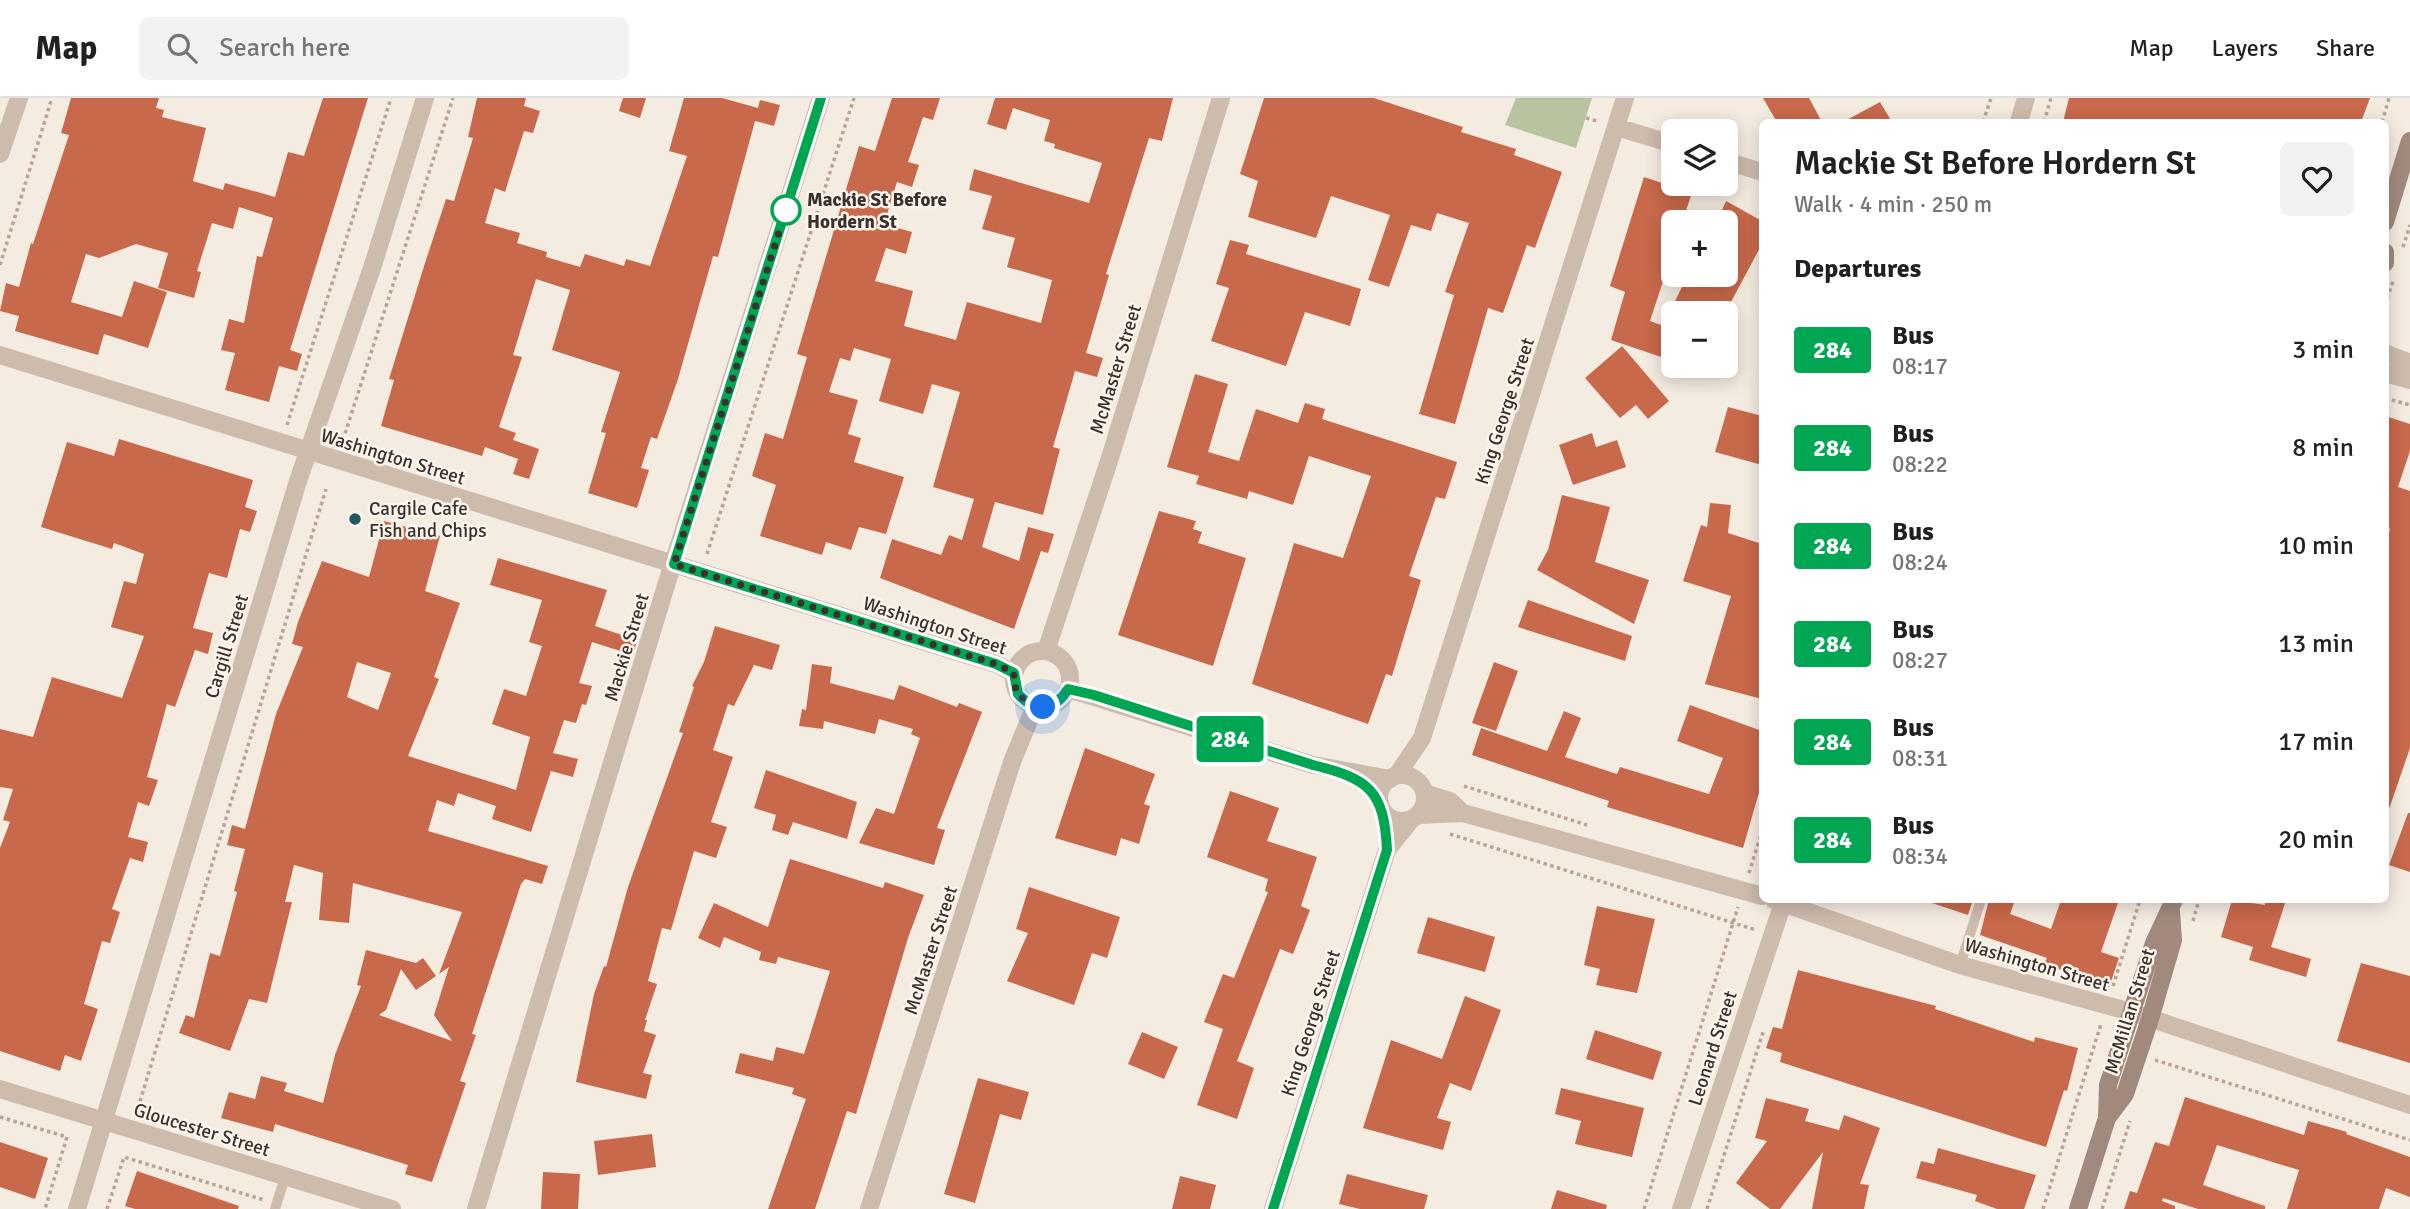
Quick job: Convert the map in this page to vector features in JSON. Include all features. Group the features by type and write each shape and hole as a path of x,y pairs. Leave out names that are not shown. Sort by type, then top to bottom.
{"main road":[{"path":"2389,209 2410,141"},
{"name":"McMillan Street","path":"2078,1209 2107,1118 2108,1085 2154,943 2172,905"},
{"name":"McMillan Street","path":"2107,1118 2125,1094 2150,1019 2173,940 2172,905"}],"street":[{"path":"0,154 19,98"},
{"name":"Cargill Street","path":"77,1209 308,452 372,268 425,98"},
{"name":"Mackie Street","path":"477,1209 674,564 821,98"},
{"name":"McMaster Street","path":"1046,651 1110,461 1221,98"},
{"name":"King George Street","path":"1394,777 1422,737 1625,98"},
{"path":"2020,119 2026,98"},
{"path":"1616,127 1661,140"},
{"path":"1738,165 1759,171"},
{"name":"Washington Street","path":"0,355 674,564 1014,673"},
{"path":"2389,355 2410,363"},
{"path":"2389,374 2410,380"},
{"path":"1046,651 1064,661 1070,675 1068,689 1058,702 1043,707 1035,706 1018,694 1014,673 1026,655 1046,651"},
{"path":"1068,689 1349,774 1411,777 1423,790 1450,801 1463,813"},
{"name":"McMaster Street","path":"869,1209 1012,762 1035,706"},
{"name":"King George Street","path":"1422,737 1423,790"},
{"path":"1349,774 1397,821 1463,813 1759,895"},
{"path":"1382,808 1381,789 1394,777"},
{"path":"1414,817 1423,809 1423,790"},
{"name":"King George Street","path":"1382,808 1387,850"},
{"name":"King George Street","path":"1273,1209 1387,850 1414,817"},
{"name":"Leonard Street","path":"1681,1209 1772,935 1779,903"},
{"name":"Washington Street","path":"1788,903 1960,965 2131,1012 2410,1105"},
{"name":"Gloucester Street","path":"0,1089 392,1209"}],"lane":[{"path":"1960,965 1979,903"},
{"path":"276,1207 285,1177"}],"path":[{"path":"0,265 52,98"},
{"path":"287,427 391,98"},
{"path":"343,440 453,98"},
{"path":"706,560 854,98"},
{"path":"1984,119 1991,98"},
{"path":"2045,119 2052,98"},
{"path":"2383,119 2389,98"},
{"path":"2389,398 2410,405"},
{"path":"138,1108 326,489"},
{"path":"1441,832 1772,935"},
{"path":"1644,1209 1759,841"},
{"path":"2043,1209 2139,903"},
{"path":"1707,1209 1767,1018"},
{"path":"2150,1059 2410,1140"},
{"path":"2102,1209 2134,1109"},
{"path":"0,1116 67,1137 45,1209"},
{"path":"107,1209 124,1157 276,1207"}],"green space":[{"path":"1516,98 1592,98 1576,148 1505,125"}],"building":[{"path":"71,98 159,98 156,108 164,110 162,117 206,128 193,181 223,190 225,183 275,197 288,152 304,156 323,98 368,98 290,350 302,354 297,371 279,366 269,402 225,390 235,353 221,350 229,319 244,323 257,256 262,257 273,218 239,207 233,229 212,223 197,271 201,272 194,298 158,288 168,253 136,244 99,258 86,254 71,302 122,317 134,281 167,292 148,348 104,334 98,355 15,331 19,316 0,311 6,283 19,287 31,243 33,244 69,135 61,133"},
{"path":"477,98 526,98 524,106 540,111 533,133 524,131 505,192 495,188 485,223 520,233 517,243 547,252 546,257 580,267 585,254 624,266 626,259 650,266 687,156 669,151 684,98 722,98 758,108 760,100 780,105 774,126 755,121 718,257 713,256 678,379 657,439 651,437 641,468 649,470 637,508 588,493 606,433 601,432 620,372 552,350 570,290 536,279 513,355 522,357 499,427 516,433 513,440 539,449 529,479 513,474 518,459 485,447 482,456 381,426 394,380 389,379 425,263 446,199 454,201 473,138 468,137"},
{"path":"623,98 646,98 640,118 619,111"},
{"path":"892,98 940,98 933,120 923,117 908,162 919,165 912,187 897,182 884,224 912,232 906,254 886,248 875,281 913,291 904,326 956,340 967,302 1041,323 1052,280 1007,267 1015,238 982,229 992,196 969,190 974,169 1089,203 1102,163 1054,148 1055,144 1044,141 1050,120 1013,108 1006,130 987,124 995,98 1173,98 1162,141 1149,138 1106,274 1109,275 1086,353 1103,358 1097,377 1075,371 1053,447 1060,449 1043,515 995,502 982,547 1019,561 1028,527 1054,534 1048,553 1041,551 1014,629 880,578 892,539 941,555 949,535 962,540 974,499 933,487 960,392 932,384 923,414 879,401 891,359 854,348 850,361 840,358 829,392 858,400 848,434 861,438 854,462 904,477 886,534 859,527 851,550 826,542 822,555 760,536 776,485 752,476 765,433 783,439 807,357 797,354 859,146 875,151"},
{"path":"1264,98 1374,98 1463,127 1461,132 1516,149 1514,155 1562,172 1535,248 1527,245 1503,313 1488,308 1455,424 1419,414 1454,295 1445,292 1469,223 1437,213 1431,231 1411,225 1389,287 1368,280 1390,215 1331,196 1316,238 1248,217 1258,181 1240,174"},
{"path":"1763,98 1809,98 1820,119 1775,119"},
{"path":"2069,98 2370,98 2362,119 2064,119"},
{"path":"1880,102 1890,119 1849,119"},
{"path":"1644,177 1661,183 1661,196 1691,196 1686,210 1661,210 1661,287 1650,321 1661,325 1661,357 1611,340 1625,292 1610,286"},
{"path":"1726,201 1759,219 1759,250 1731,301 1675,301 1682,287 1738,287 1738,210 1722,210"},
{"path":"1230,240 1249,245 1246,254 1361,289 1350,326 1305,312 1286,366 1211,341 1229,288 1216,284"},
{"path":"1622,346 1669,401 1648,419 1636,405 1620,418 1585,378"},
{"path":"1195,374 1228,384 1208,452 1239,461 1256,409 1298,423 1305,403 1325,409 1322,419 1457,462 1445,499 1436,497 1409,576 1421,580 1392,676 1386,674 1368,724 1252,684 1294,543 1343,558 1371,476 1309,456 1293,505 1249,491 1247,499 1196,484 1199,476 1167,467"},
{"path":"1728,407 1759,415 1759,464 1715,452"},
{"path":"2389,417 2410,424 2410,451 2398,487 2410,491 2410,748 2389,809 2389,532"},
{"path":"1592,433 1596,447 1617,440 1626,467 1573,485 1559,445"},
{"path":"119,439 253,480 245,507 257,511 250,532 240,529 227,578 209,573 193,628 213,633 208,654 195,650 175,707 167,704 147,777 158,780 149,806 138,802 128,837 148,842 143,862 130,858 112,909 120,912 110,943 102,941 84,1004 98,1009 81,1061 65,1055 60,1071 0,1051 0,848 10,822 3,820 13,789 0,787 0,729 33,737 52,677 122,698 144,636 111,627 124,581 136,584 144,554 114,543 112,549 41,527 67,442 114,456"},
{"path":"1562,495 1610,507 1595,562 1649,580 1634,624 1537,570 1548,550"},
{"path":"1710,503 1731,505 1728,533 1759,543 1759,698 1705,684 1731,596 1683,581 1701,525 1707,527"},
{"path":"1159,511 1196,521 1193,529 1202,532 1198,543 1246,558 1213,666 1118,635"},
{"path":"384,521 440,536 425,591 460,603 434,677 439,679 408,756 516,790 530,737 492,724 504,689 526,696 542,646 529,642 542,600 490,585 498,558 607,590 595,626 637,640 633,655 592,642 579,683 592,686 586,705 582,704 576,723 564,720 553,753 578,759 573,777 551,771 531,832 492,819 496,806 458,793 454,806 437,800 428,831 548,866 542,884 525,879 521,884 472,1034 476,1035 460,1081 466,1083 432,1182 405,1174 408,1165 275,1124 273,1132 221,1118 229,1092 255,1099 261,1076 287,1083 284,1091 323,1103 335,1055 361,986 357,985 366,950 416,963 423,958 436,976 416,990 401,969 386,1010 379,1015 452,1041 434,1015 449,967 439,974 462,912 353,883 349,923 319,920 323,873 294,865 285,902 292,902 267,1003 249,999 230,1051 179,1033 186,1015 194,1018 210,953 220,956 245,849 227,845 232,825 245,829 276,714 303,647 292,644 298,622 322,561 369,577","holes":["357,662 391,673 378,710 347,697"]},
{"path":"1528,600 1632,636 1625,661 1518,627"},
{"path":"715,626 780,645 772,670 754,665 734,706 728,704 713,750 733,757 711,822 727,827 716,858 694,851 671,930 662,928 648,981 657,984 645,1020 644,1031 656,1035 643,1073 652,1075 646,1099 576,1082 594,994 604,966 606,967 628,887 683,733 679,732 694,687 692,686 704,662"},
{"path":"1494,662 1518,671 1496,731 1472,723"},
{"path":"812,664 832,667 830,683 894,700 899,685 957,707 959,703 982,712 937,828 945,830 934,865 859,843 876,808 894,814 920,738 911,734 913,729 879,719 875,734 824,721 823,729 799,726 802,709 806,710"},
{"path":"1690,705 1759,730 1759,792 1743,848 1607,807 1609,801 1472,755 1481,728 1547,751 1564,711 1581,718 1565,757 1617,774 1620,767 1709,794 1723,758 1677,741"},
{"path":"1085,748 1155,774 1144,804 1150,806 1139,844 1121,838 1116,856 1055,838"},
{"path":"766,770 857,802 847,839 793,822 788,835 772,830 776,815 754,808"},
{"path":"1230,791 1279,808 1267,841 1317,857 1301,906 1310,910 1293,954 1280,949 1237,1061 1254,1068 1237,1119 1197,1105 1223,1029 1204,1022 1223,974 1234,978 1268,892 1265,891 1268,879 1207,857"},
{"path":"2410,813 2410,872 2389,865"},
{"path":"790,859 883,888 885,882 924,895 908,938 856,1114 847,1111 815,1209 768,1209 806,1099 792,1094 794,1088 735,1073 740,1053 773,1061 776,1047 804,1054 830,971 778,957 776,964 759,960 761,952 724,937 720,948 698,938 714,903 768,927"},
{"path":"1029,887 1120,917 1107,958 1092,953 1074,1005 1007,981 1028,933 1016,929"},
{"path":"1932,903 1972,903 1968,915"},
{"path":"1988,903 2014,903 2010,914 2051,929 2060,903 2118,903 2101,952 2119,958 2109,987 2044,964 2047,958 1980,935"},
{"path":"2231,903 2285,903 2271,947 2311,959 2306,977 2249,960 2253,947 2221,937"},
{"path":"1597,906 1655,919 1637,993 1596,985 1600,969 1584,965"},
{"path":"1428,917 1495,937 1485,972 1417,953"},
{"path":"2361,963 2410,976 2410,1063 2337,1041"},
{"path":"1798,970 1936,1006 1935,1009 2034,1042 2035,1037 2078,1048 2067,1091 2064,1090 2046,1147 1780,1062 1782,1053 1766,1048 1773,1027 1782,1029"},
{"path":"1465,996 1501,1010 1471,1091 1450,1083 1437,1118 1451,1122 1443,1150 1363,1128 1391,1040 1442,1059"},
{"path":"1595,1030 1662,1052 1653,1080 1586,1059"},
{"path":"1142,1032 1178,1047 1164,1079 1128,1064"},
{"path":"978,1078 1029,1092 1021,1120 1000,1114 975,1203 944,1194"},
{"path":"1561,1088 1644,1108 1632,1157 1575,1144 1581,1121 1555,1114"},
{"path":"2185,1097 2304,1135 2308,1121 2347,1132 2346,1134 2410,1157 2410,1197 2386,1188 2379,1209 2287,1209 2299,1170 2217,1145 2203,1185 2265,1206 2265,1209 2198,1209 2163,1198 2162,1201 2175,1206 2175,1209 2124,1209 2130,1191 2137,1193 2155,1142 2169,1146"},
{"path":"1766,1098 1809,1109 1805,1121 1839,1130 1844,1115 1880,1128 1860,1184 1869,1185 1864,1209 1812,1209 1823,1152 1780,1209 1770,1209 1736,1183 1767,1141 1755,1138"},
{"path":"652,1134 656,1167 598,1175 594,1141"},
{"path":"0,1142 48,1158 35,1199 0,1187"},
{"path":"1938,1148 2036,1175 2024,1209 1997,1209 1975,1201 1977,1195 1916,1178 1921,1161 1934,1164"},
{"path":"137,1171 239,1206 238,1209 135,1209 125,1206"},
{"path":"543,1172 580,1174 578,1209 541,1209"},
{"path":"1347,1174 1428,1195 1424,1209 1360,1209 1339,1204"},
{"path":"1180,1176 1216,1185 1210,1209 1172,1209"},
{"path":"1557,1190 1607,1205 1606,1209 1551,1209"}],"bus line":[{"name":"284","path":"821,98 674,564 996,664 1014,673 1014,687 1018,694 1035,706 1043,707 1058,702 1068,689 1094,695 1349,774 1365,786 1380,803 1385,814 1387,850 1273,1209"}],"place":[{"name":"Mackie St Before Hordern St","path":"786,210"},
{"name":"Cargile Cafe Fish and Chips","path":"355,519"}],"route":[{"path":"786,210 674,564 996,664 1014,673 1014,687 1022,699 1043,707"}]}
